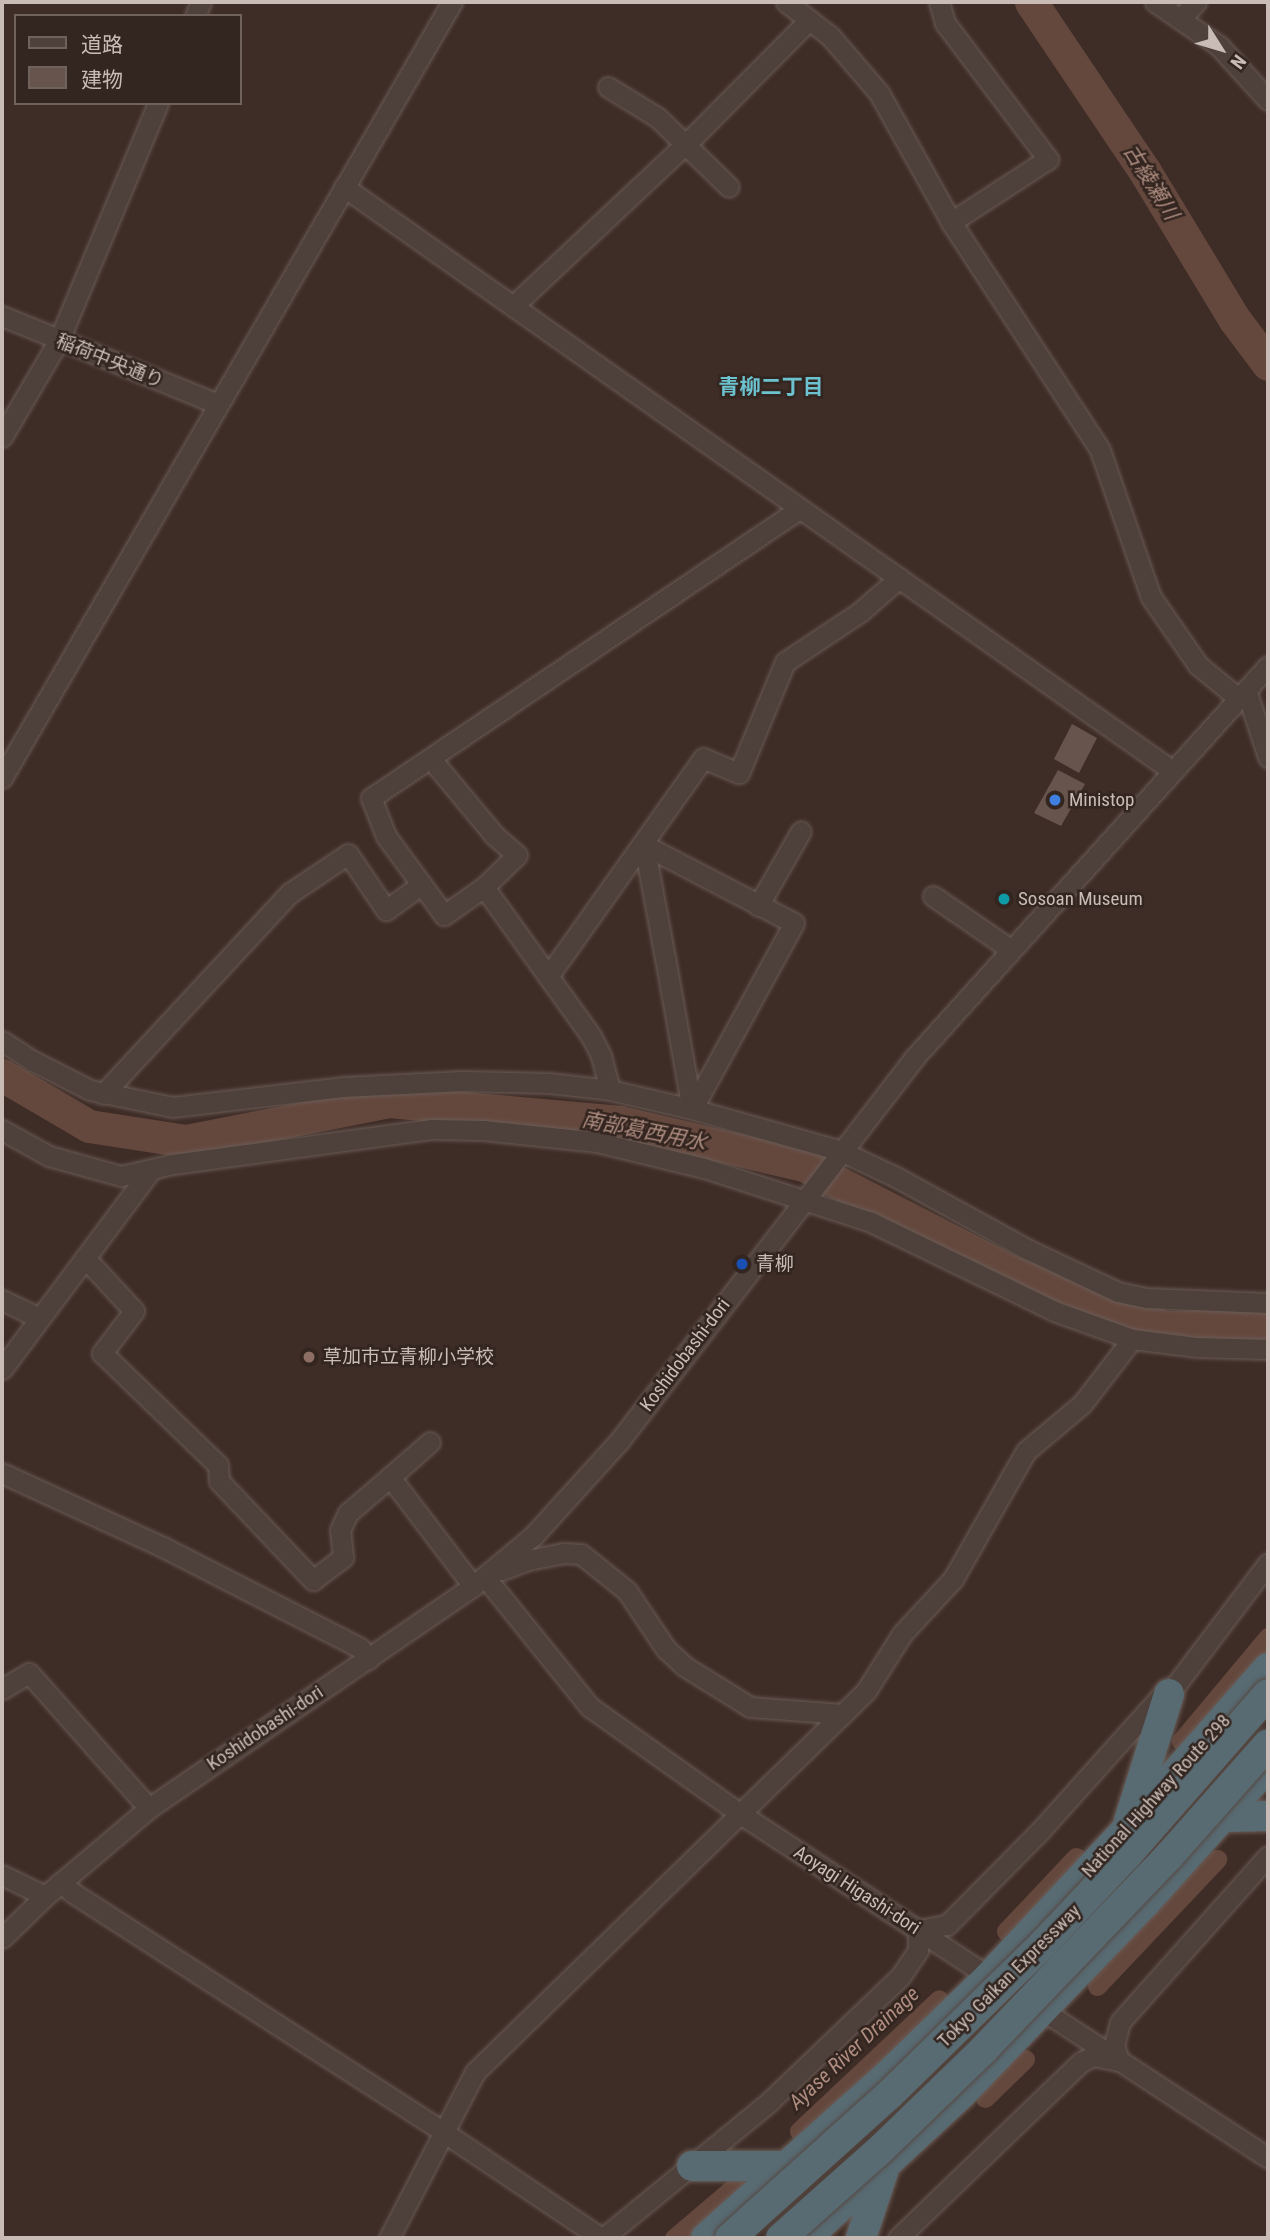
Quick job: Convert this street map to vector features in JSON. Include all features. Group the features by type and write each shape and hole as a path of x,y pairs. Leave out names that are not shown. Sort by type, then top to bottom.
{"highway":[{"name":"National Highway Route 298","path":"706,2238 886,2077 989,1977 1125,1831 1268,1668"},
{"path":"1125,1831 1169,1694"},
{"name":"Tokyo Gaikan Expressway","path":"730,2238 890,2094 1006,1981 1127,1854 1268,1694"},
{"name":"Tokyo Gaikan Expressway","path":"781,2238 984,2049 1161,1865 1268,1744"},
{"path":"806,2238 884,2168 1042,2010 1224,1817 1268,1766"},
{"path":"1224,1817 1268,1816"},
{"path":"692,2166 787,2166"},
{"path":"861,2238 884,2168"}],"street":[{"path":"2,778 452,2"},
{"path":"786,2 830,36 879,93 951,222 1100,450 1151,597 1198,665 1242,694 1268,757"},
{"path":"939,2 945,23 1048,159 951,222"},
{"path":"1155,2 1219,46 1268,100"},
{"path":"1181,18 1196,2"},
{"path":"513,306 686,142 809,20"},
{"path":"608,87 657,117 686,142 729,187"},
{"path":"2,437 59,340 158,105"},
{"path":"344,187 798,510 1171,770"},
{"name":"稲荷中央通り","path":"2,316 218,404"},
{"path":"431,759 494,835 517,855 484,887 444,915 386,836 371,798 798,510"},
{"path":"549,975 644,845 703,758 739,773 785,662 860,611 899,578"},
{"name":"Koshidobashi-dori","path":"2,1938 45,1896 149,1808 479,1581 534,1535 601,1464 914,1058 1171,770 1268,666"},
{"path":"758,906 801,831"},
{"path":"644,845 793,923 692,1109"},
{"path":"644,845 692,1109"},
{"path":"103,1094 290,893 348,854 386,910 422,884"},
{"path":"484,887 549,975 596,1046 610,1090"},
{"path":"933,897 1010,949"},
{"path":"2,1041 33,1061 103,1094 173,1107 342,1087 462,1081 549,1083 610,1090 692,1109 838,1155 895,1177 1029,1250 1118,1292 1147,1298 1268,1303"},
{"path":"2,1130 49,1156 94,1171 121,1176 173,1164 431,1129 483,1130 597,1142 649,1153 807,1196 900,1234 1054,1311 1132,1339 1196,1347 1268,1349"},
{"path":"2,1369 150,1171"},
{"path":"85,1258 134,1311 102,1353 218,1465 219,1480 313,1580 343,1557 340,1530 348,1513 430,1442"},
{"path":"2,1300 39,1318"},
{"path":"389,2238 475,2072 866,1691 902,1634 953,1579 1026,1451 1082,1404 1132,1339"},
{"path":"2,1473 186,1559 360,1648 368,1659"},
{"name":"Aoyagi Higashi-dori","path":"390,1477 590,1707 738,1813 1268,2158"},
{"path":"479,1581 528,1560 564,1553 581,1554 627,1591 666,1649 684,1666 739,1700 759,1710 843,1714"},
{"path":"61,1882 73,1893 445,2133 602,2238 769,2102 900,1977 918,1950 918,1930 947,1925 1039,1832 1161,1696 1169,1694 1268,1563"},
{"path":"2,1689 29,1673 149,1808"},
{"path":"898,2238 1081,2062 1093,2056 1119,2061 1114,2045 1120,2022 1268,1856"},
{"path":"2,1875 45,1896"}],"building":[{"path":"1072,724 1097,738 1079,773 1054,759"},
{"path":"1058,770 1085,784 1061,826 1034,813"}],"waterway":[{"name":"古綾瀬川","path":"1031,2 1144,170 1235,320 1268,364"},
{"name":"南部葛西用水","path":"2,1075 89,1126 186,1141 389,1101 620,1122 804,1165 1012,1272 1165,1327 1268,1324"},
{"name":"Ayase River Drainage","path":"1181,1741 1268,1637"},
{"name":"Ayase River Drainage","path":"1006,1931 1076,1857"},
{"name":"Ayase River Drainage","path":"1097,1986 1217,1859"},
{"name":"Ayase River Drainage","path":"799,2131 939,1999"},
{"name":"Ayase River Drainage","path":"985,2098 1025,2059"},
{"name":"Ayase River Drainage","path":"674,2238 735,2186"}],"place":[{"name":"Ministop","path":"1055,800"},
{"name":"Sosoan Museum","path":"1004,899"},
{"name":"青柳","path":"742,1264"},
{"name":"草加市立青柳小学校","path":"309,1357"}],"district":[{"name":"青柳二丁目","path":"771,387"}]}
